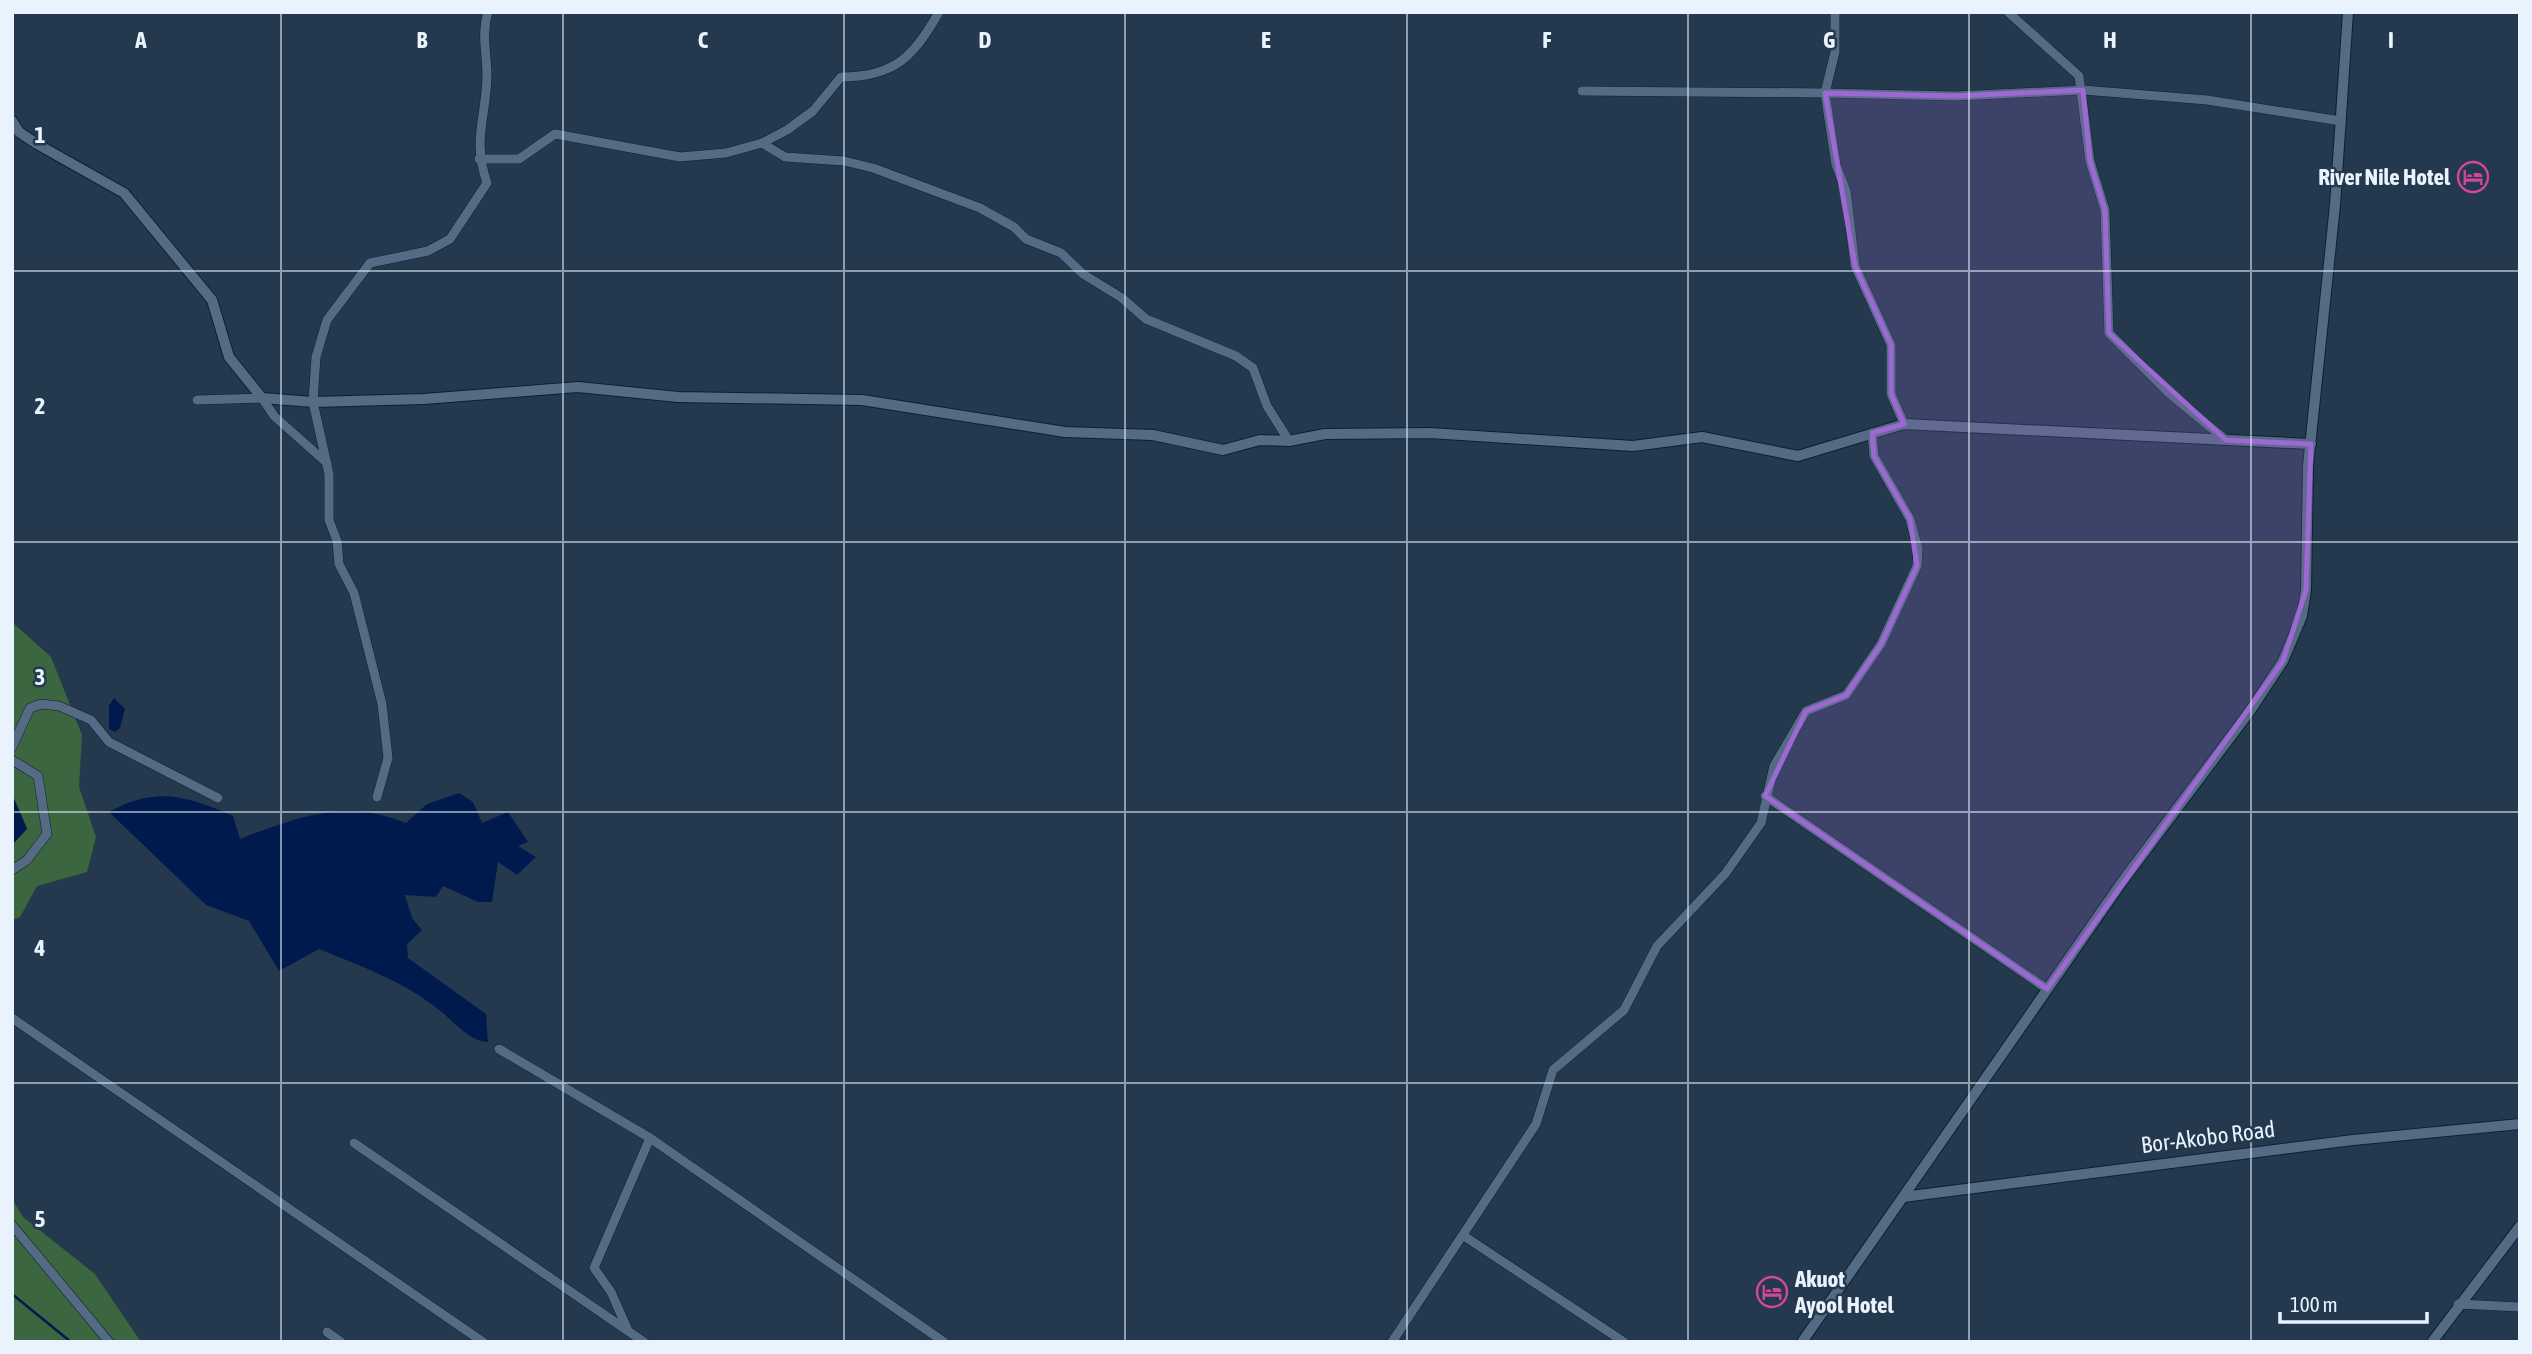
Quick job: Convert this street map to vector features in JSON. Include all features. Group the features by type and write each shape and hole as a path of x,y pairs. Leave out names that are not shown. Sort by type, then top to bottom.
{"street":[{"path":"377,797 388,758 382,704 354,593 339,564 337,541 329,520 327,463 313,402 316,357 327,320 370,263 428,251 450,239 487,183 479,159 486,77 482,29 488,12"},
{"path":"479,159 519,159 555,134 680,157 726,153 762,143 813,111 841,77 889,70 903,63 939,12"},
{"path":"1835,12 1835,52 1825,93 1836,165 1846,191 1855,266 1891,345 1891,394 1904,424"},
{"path":"2008,12 2079,76 2083,90 2090,161 2105,210 2109,333 2169,393 2226,440"},
{"path":"1802,1342 2047,989 2283,661 2302,615 2306,590 2311,444 2341,121 2347,12"},
{"path":"1582,91 1956,96 2083,90 2207,100 2341,121"},
{"path":"12,121 19,132 37,144 124,193 212,300 229,357 274,416 327,463"},
{"path":"762,143 785,157 844,161 873,168 980,208 1014,227 1026,239 1061,253 1083,274 1122,298 1146,319 1236,356 1253,368 1267,406 1289,441"},
{"path":"197,400 262,398 313,402 424,399 578,387 678,397 862,400 1065,432 1153,435 1223,450 1259,440 1289,441 1325,434 1430,433 1633,446 1702,437 1798,456 1904,424 2311,444"},
{"path":"1392,1342 1536,1124 1553,1070 1625,1010 1657,946 1725,874 1761,823 1765,796 1774,766 1806,711 1846,695 1881,644 1917,566 1918,549 1910,519 1874,456 1872,433"},
{"path":"12,747 30,708 41,704 59,706 91,720 109,742 218,798"},
{"path":"12,760 38,776 47,834 27,860 12,870"},
{"path":"1765,796 2047,989"},
{"path":"12,1018 483,1342"},
{"path":"499,1049 650,1138 944,1342"},
{"name":"Bor-Akobo Road","path":"1903,1197 2342,1141 2520,1124"},
{"path":"627,1330 611,1292 594,1268 650,1138"},
{"path":"354,1143 644,1342"},
{"path":"12,1225 109,1342"},
{"path":"2432,1342 2458,1304 2520,1226"},
{"path":"1464,1236 1624,1342"},
{"path":"2458,1304 2520,1307"},
{"path":"327,1332 341,1342"}],"highlighted area":[{"path":"2083,90 2090,161 2105,210 2109,333 2226,440 2311,444 2306,590 2283,661 2047,989 1765,796 1806,711 1846,695 1881,644 1917,566 1910,519 1874,456 1872,433 1904,424 1891,394 1891,345 1855,266 1825,93 1956,96"}],"green space":[{"path":"12,622 51,657 82,735 79,787 96,837 87,872 37,886 20,917 12,920 12,845 27,828 12,794"},
{"path":"12,1199 23,1217 95,1274 141,1342 12,1342"}],"water":[{"path":"114,698 125,709 120,728 115,732 109,729 109,706"},
{"path":"459,793 473,802 482,823 508,812 528,842 518,846 536,857 517,875 498,862 492,902 478,902 443,886 436,897 405,895 412,918 422,930 407,944 408,958 486,1014 488,1042 470,1036 415,993 368,969 319,949 279,971 249,921 206,905 109,812 142,799 186,799 233,816 240,839 302,818 342,811 363,812 406,823 427,804"},
{"path":"12,794 27,829 12,845"}],"waterway":[{"path":"12,1294 71,1342"}],"place":[{"name":"River Nile Hotel","path":"2473,177"},
{"name":"Akuot Ayool Hotel","path":"1772,1292"}]}
